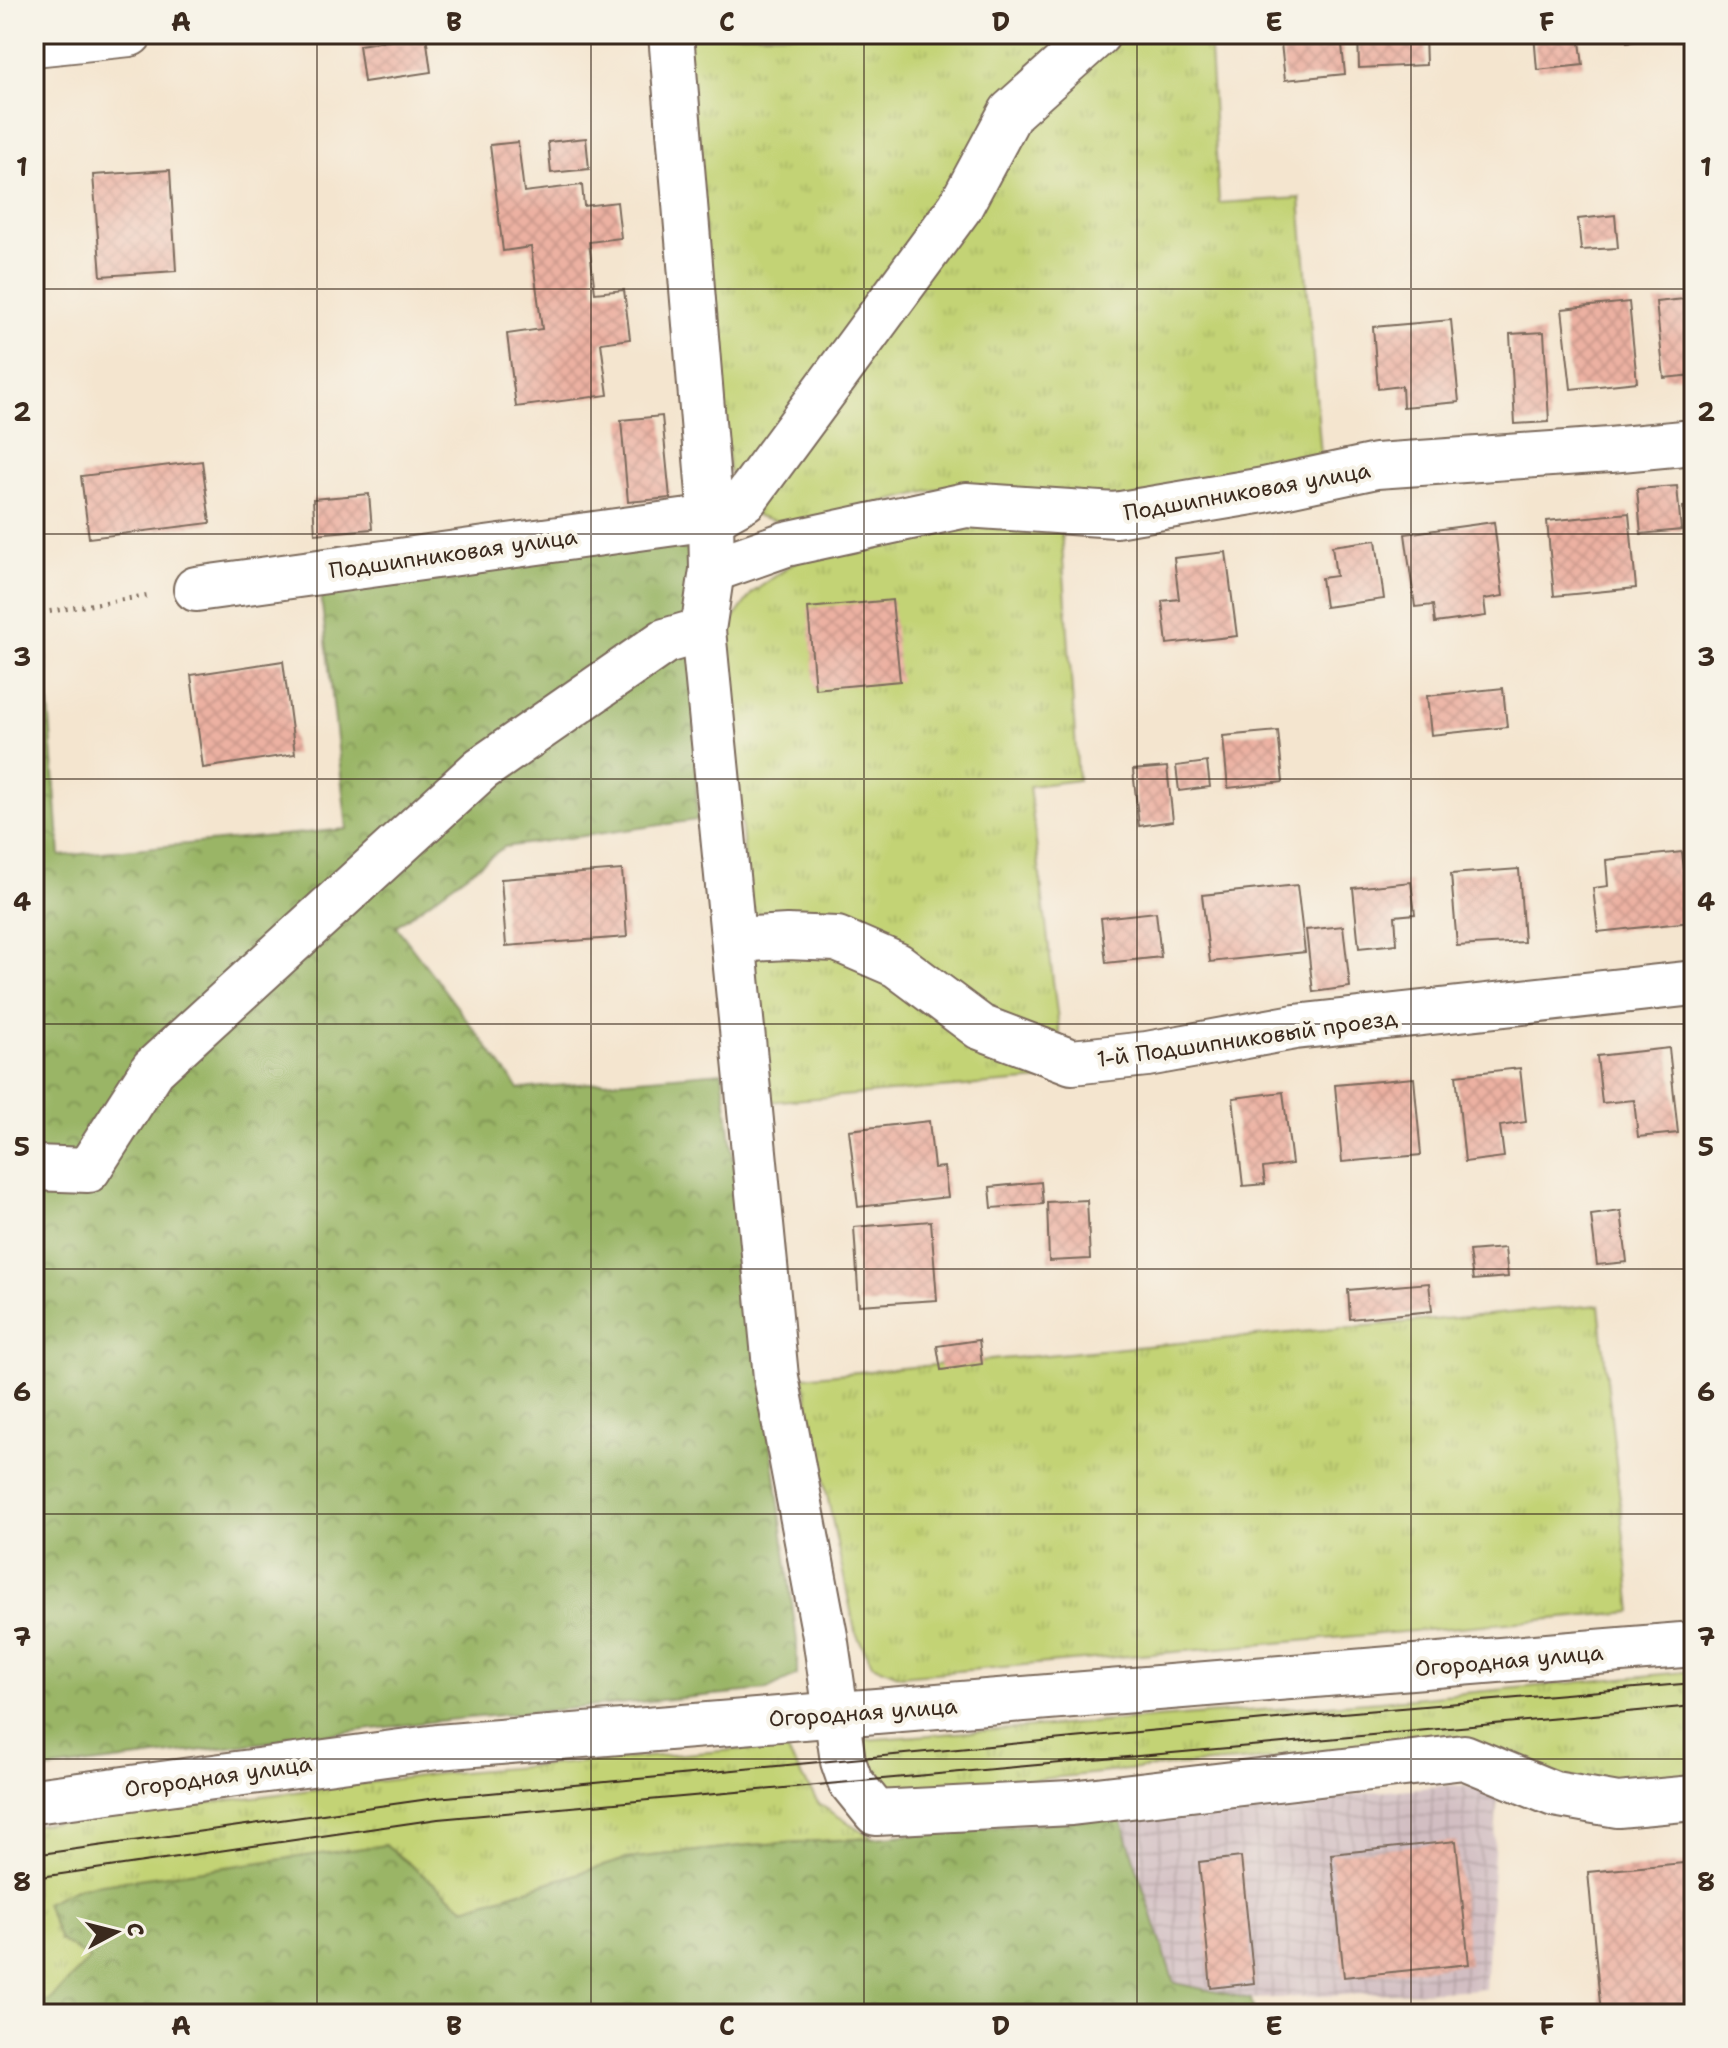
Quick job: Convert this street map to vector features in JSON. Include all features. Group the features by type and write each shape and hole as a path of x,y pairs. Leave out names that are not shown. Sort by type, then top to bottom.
{"street":[{"path":"34,44 130,34"},
{"path":"671,34 711,518 712,570 703,630 776,1377 825,1636 843,1761 850,1781 876,1813 1071,1803 1464,1757 1554,1794 1618,1805 1694,1798"},
{"path":"711,518 745,499 754,487 960,207 1011,112 1098,34"},
{"name":"Подшипниковая улица","path":"712,570 786,544 966,505 1115,515 1264,490 1376,466 1594,452 1694,442"},
{"name":"Подшипниковая улица","path":"196,589 711,518"},
{"path":"34,1168 88,1170 153,1069 481,769 665,641 703,630"},
{"name":"1-й Подшипниковый проезд","path":"735,940 787,937 837,939 897,965 980,1027 1072,1062 1147,1054 1295,1027 1694,983"},
{"name":"Огородная улица","path":"34,1801 438,1747 1694,1644"}],"path":[{"path":"34,614 196,589"}],"shaded area":[{"path":"1453,1785 1498,1790 1485,1989 1251,1999 1174,1983 1120,1816"}],"green space":[{"path":"685,34 1209,34 1219,203 1300,198 1321,456 1113,502 959,484 789,525 755,515 729,470"},
{"path":"34,402 40,582 60,856 347,829 321,596 403,563 667,532 692,543 697,820 504,847 396,926 519,1089 722,1072 797,1641 797,1675 767,1690 437,1721 34,1771"},
{"path":"961,524 1061,530 1078,780 1029,786 1065,1078 767,1102 724,632 752,593 795,562"},
{"path":"1599,1305 1632,1612 900,1676 872,1664 855,1631 803,1377"},
{"path":"1694,1671 1694,1782 1619,1788 1562,1776 1471,1746 1178,1765 904,1793 876,1791 851,1741 1381,1701"},
{"path":"784,1746 819,1804 873,1838 750,1845 626,1859 465,1908 385,1845 60,1940 91,1959 49,2001 34,2002 34,1825 436,1774"},
{"path":"1120,1816 1174,1983 1251,1999 1254,2014 34,2014 34,2002 49,2001 90,1959 60,1940 45,1903 80,1887 385,1845 465,1908 626,1859 750,1845 873,1838"}],"building":[{"path":"1280,34 1341,36 1345,74 1285,80"},
{"path":"1358,34 1425,34 1426,65 1359,68"},
{"path":"1534,34 1579,34 1583,65 1537,70"},
{"path":"1626,34 1683,34 1683,36 1627,42"},
{"path":"426,35 431,72 364,82 359,45"},
{"path":"586,138 589,169 551,173 548,142"},
{"path":"518,142 524,192 582,185 584,206 617,202 621,238 589,242 595,293 624,290 630,339 601,343 608,395 516,407 507,334 542,329 531,247 503,251 490,145"},
{"path":"170,170 176,271 101,276 93,175"},
{"path":"1615,215 1618,248 1581,250 1578,219"},
{"path":"1694,298 1694,375 1664,378 1656,302"},
{"path":"1629,302 1637,382 1571,389 1562,309"},
{"path":"1451,320 1459,402 1403,407 1402,386 1378,389 1373,327"},
{"path":"1544,332 1549,422 1515,424 1510,334"},
{"path":"662,416 670,498 628,502 621,420"},
{"path":"202,461 210,523 89,538 81,476"},
{"path":"1677,486 1681,530 1641,534 1637,489"},
{"path":"369,494 372,529 315,534 313,499"},
{"path":"1694,506 1694,579 1690,579 1683,507"},
{"path":"1629,513 1636,588 1554,596 1547,521"},
{"path":"1494,522 1503,596 1484,599 1486,616 1435,623 1433,605 1415,607 1405,534"},
{"path":"1376,540 1384,599 1325,607 1321,578 1336,576 1332,546"},
{"path":"1226,552 1237,636 1167,644 1162,601 1179,599 1174,558"},
{"path":"892,600 900,681 815,689 808,608"},
{"path":"283,661 295,754 203,768 191,675"},
{"path":"1503,688 1507,727 1431,735 1427,696"},
{"path":"1278,731 1283,782 1228,788 1223,736"},
{"path":"1207,762 1210,787 1179,791 1176,766"},
{"path":"1167,767 1173,821 1139,826 1133,770"},
{"path":"1682,852 1690,922 1598,932 1593,888 1608,886 1606,860"},
{"path":"1519,869 1524,942 1457,946 1451,874"},
{"path":"622,870 627,937 506,946 501,879"},
{"path":"1411,882 1415,914 1395,916 1397,944 1359,948 1353,888"},
{"path":"1297,885 1305,952 1210,962 1202,895"},
{"path":"1156,912 1161,957 1106,963 1101,918"},
{"path":"1343,926 1350,987 1313,992 1306,930"},
{"path":"1669,1048 1678,1133 1638,1137 1634,1100 1602,1103 1597,1056"},
{"path":"1520,1068 1526,1122 1500,1126 1504,1157 1465,1162 1456,1075"},
{"path":"1414,1078 1421,1155 1342,1162 1335,1085"},
{"path":"1283,1092 1292,1164 1263,1168 1265,1184 1243,1186 1233,1098"},
{"path":"929,1121 934,1168 944,1167 948,1197 858,1207 849,1130"},
{"path":"1041,1182 1043,1204 992,1208 990,1187"},
{"path":"1087,1200 1090,1259 1049,1261 1047,1202"},
{"path":"1621,1211 1627,1262 1597,1265 1591,1215"},
{"path":"931,1221 937,1300 859,1305 854,1227"},
{"path":"1505,1248 1508,1277 1473,1280 1469,1251"},
{"path":"1429,1283 1432,1311 1350,1319 1348,1290"},
{"path":"979,1340 982,1364 941,1370 937,1346"},
{"path":"1456,1841 1469,1964 1344,1977 1331,1854"},
{"path":"1241,1857 1254,1983 1211,1988 1199,1862"},
{"path":"1694,1862 1694,2014 1601,2014 1588,1872"}],"tram line":[{"path":"34,1855 436,1798 1694,1683"},
{"path":"34,1878 438,1819 1694,1706"}]}
